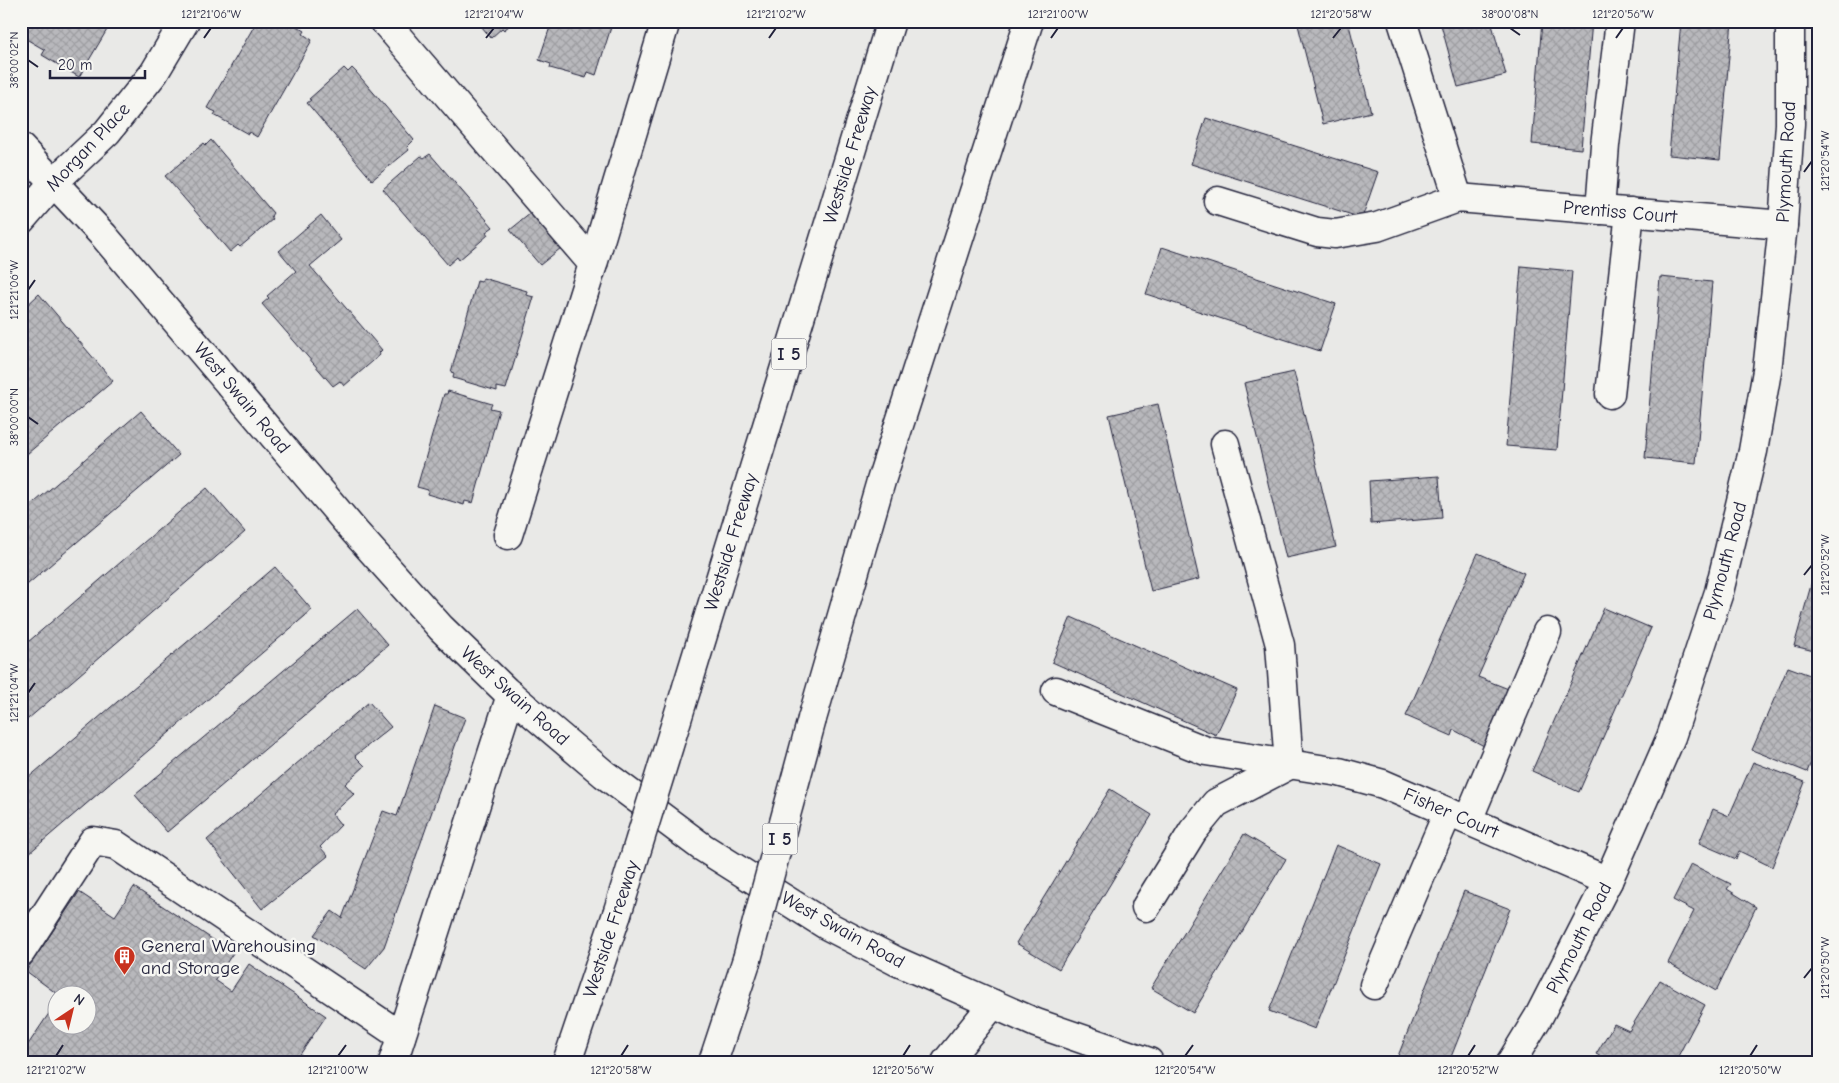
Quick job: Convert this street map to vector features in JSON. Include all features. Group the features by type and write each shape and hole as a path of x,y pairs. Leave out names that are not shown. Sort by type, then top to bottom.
{"main road":[{"name":"Morgan Place","path":"21,220 54,182 107,132 154,73 184,21"},
{"path":"384,21 593,264"},
{"path":"508,535 593,264 666,21"},
{"name":"Westside Freeway","path":"567,1062 617,914 891,21"},
{"name":"I 5","path":"714,1062 747,959 812,719 881,481 1028,21"},
{"path":"1018,50 1042,21"},
{"path":"1218,201 1317,232 1335,234 1377,227 1458,198 1402,21"},
{"path":"1600,210 1604,145 1620,21"},
{"name":"Plymouth Road","path":"1511,1062 1539,1016 1608,881 1671,737 1719,592 1753,451 1767,372 1783,225 1790,124 1790,21"},
{"name":"West Swain Road","path":"21,148 110,244 355,532 434,621 511,695 604,774 718,858 826,925 896,961 1036,1023 1149,1062"},
{"name":"Prentiss Court","path":"1458,198 1783,225"},
{"path":"1610,394 1630,212"},
{"path":"1146,907 1193,831 1216,803 1289,765 1280,645 1225,444"},
{"path":"1374,985 1547,632"},
{"name":"Fisher Court","path":"1056,691 1206,751 1340,772 1383,784 1608,881"},
{"path":"393,1062 511,695"},
{"path":"21,952 93,841 116,845 401,1036"},
{"path":"946,1062 993,1004"}],"building":[{"path":"21,21 121,21 118,26 111,23 79,77 42,55 45,50 21,36"},
{"path":"257,21 288,21 305,31 303,34 312,40 257,137 214,115 216,112 207,108"},
{"path":"477,21 515,21 504,30 502,28 491,38"},
{"path":"552,21 613,21 596,75 588,72 586,78 550,68 551,64 539,60"},
{"path":"1297,21 1348,21 1371,112 1323,124"},
{"path":"1440,21 1491,21 1506,75 1458,87"},
{"path":"1542,21 1592,21 1581,149 1532,144"},
{"path":"1681,21 1732,21 1720,160 1669,155"},
{"path":"344,68 348,72 352,68 356,72 414,140 407,147 409,150 372,180 307,103 311,100 309,99"},
{"path":"1206,118 1378,172 1362,218 1191,164"},
{"path":"211,140 273,213 271,216 273,219 240,247 238,245 230,252 165,176 204,143 206,145"},
{"path":"430,154 493,227 486,232 488,235 459,260 457,257 448,265 383,189 421,156 424,158"},
{"path":"531,213 561,248 540,265 510,230"},
{"path":"321,215 341,240 310,266 382,350 379,353 380,355 344,386 340,381 333,386 262,304 269,298 267,296 296,271 279,251"},
{"path":"1162,247 1336,304 1320,351 1146,294"},
{"path":"1521,266 1572,271 1557,450 1506,446"},
{"path":"1660,277 1712,282 1696,463 1645,458"},
{"path":"483,278 527,291 526,295 534,297 506,389 497,387 497,391 453,378 454,373 451,372 477,281 481,282"},
{"path":"39,294 113,381 21,459 21,311"},
{"path":"1294,372 1336,547 1286,558 1244,383"},
{"path":"448,391 492,404 490,408 499,410 473,503 465,501 464,505 427,494 428,490 417,487 444,394 447,394"},
{"path":"1158,404 1199,579 1151,591 1109,415"},
{"path":"141,411 179,455 21,590 21,514"},
{"path":"1439,476 1442,518 1371,524 1369,481"},
{"path":"207,488 245,532 21,725 21,648"},
{"path":"1478,553 1524,573 1478,677 1511,690 1484,746 1454,730 1452,736 1406,716"},
{"path":"1818,560 1818,652 1794,646"},
{"path":"275,567 312,610 21,860 21,784"},
{"path":"1604,608 1651,628 1579,792 1532,771"},
{"path":"357,609 388,645 167,832 135,795"},
{"path":"1071,617 1237,690 1216,735 1052,662"},
{"path":"1788,667 1818,678 1818,745 1807,772 1752,750"},
{"path":"369,702 391,727 355,756 365,766 345,784 354,794 332,814 341,825 320,847 328,856 262,909 207,840"},
{"path":"435,706 465,718 384,947 366,969 314,935 332,911 342,918 383,811 397,816"},
{"path":"1753,762 1805,782 1772,867 1739,851 1736,859 1699,843 1713,809 1729,816"},
{"path":"1110,789 1152,815 1059,969 1016,943"},
{"path":"1244,834 1286,859 1193,1013 1151,988"},
{"path":"1336,845 1381,864 1315,1029 1269,1011"},
{"path":"1691,864 1731,884 1727,889 1756,907 1716,991 1668,963 1694,911 1673,900"},
{"name":"General Warehousing and Storage","path":"134,887 233,953 215,980 231,991 249,964 326,1016 295,1062 21,1062 21,1055 48,1015 48,1036 98,1036 98,986 48,987 26,971 79,892 115,916"},
{"path":"1464,891 1510,909 1449,1062 1411,1062 1398,1056"},
{"path":"1660,980 1705,1005 1675,1062 1610,1062 1596,1054 1614,1024 1629,1031"}],"place":[{"name":"General Warehousing and Storage","path":"125,976"}]}
